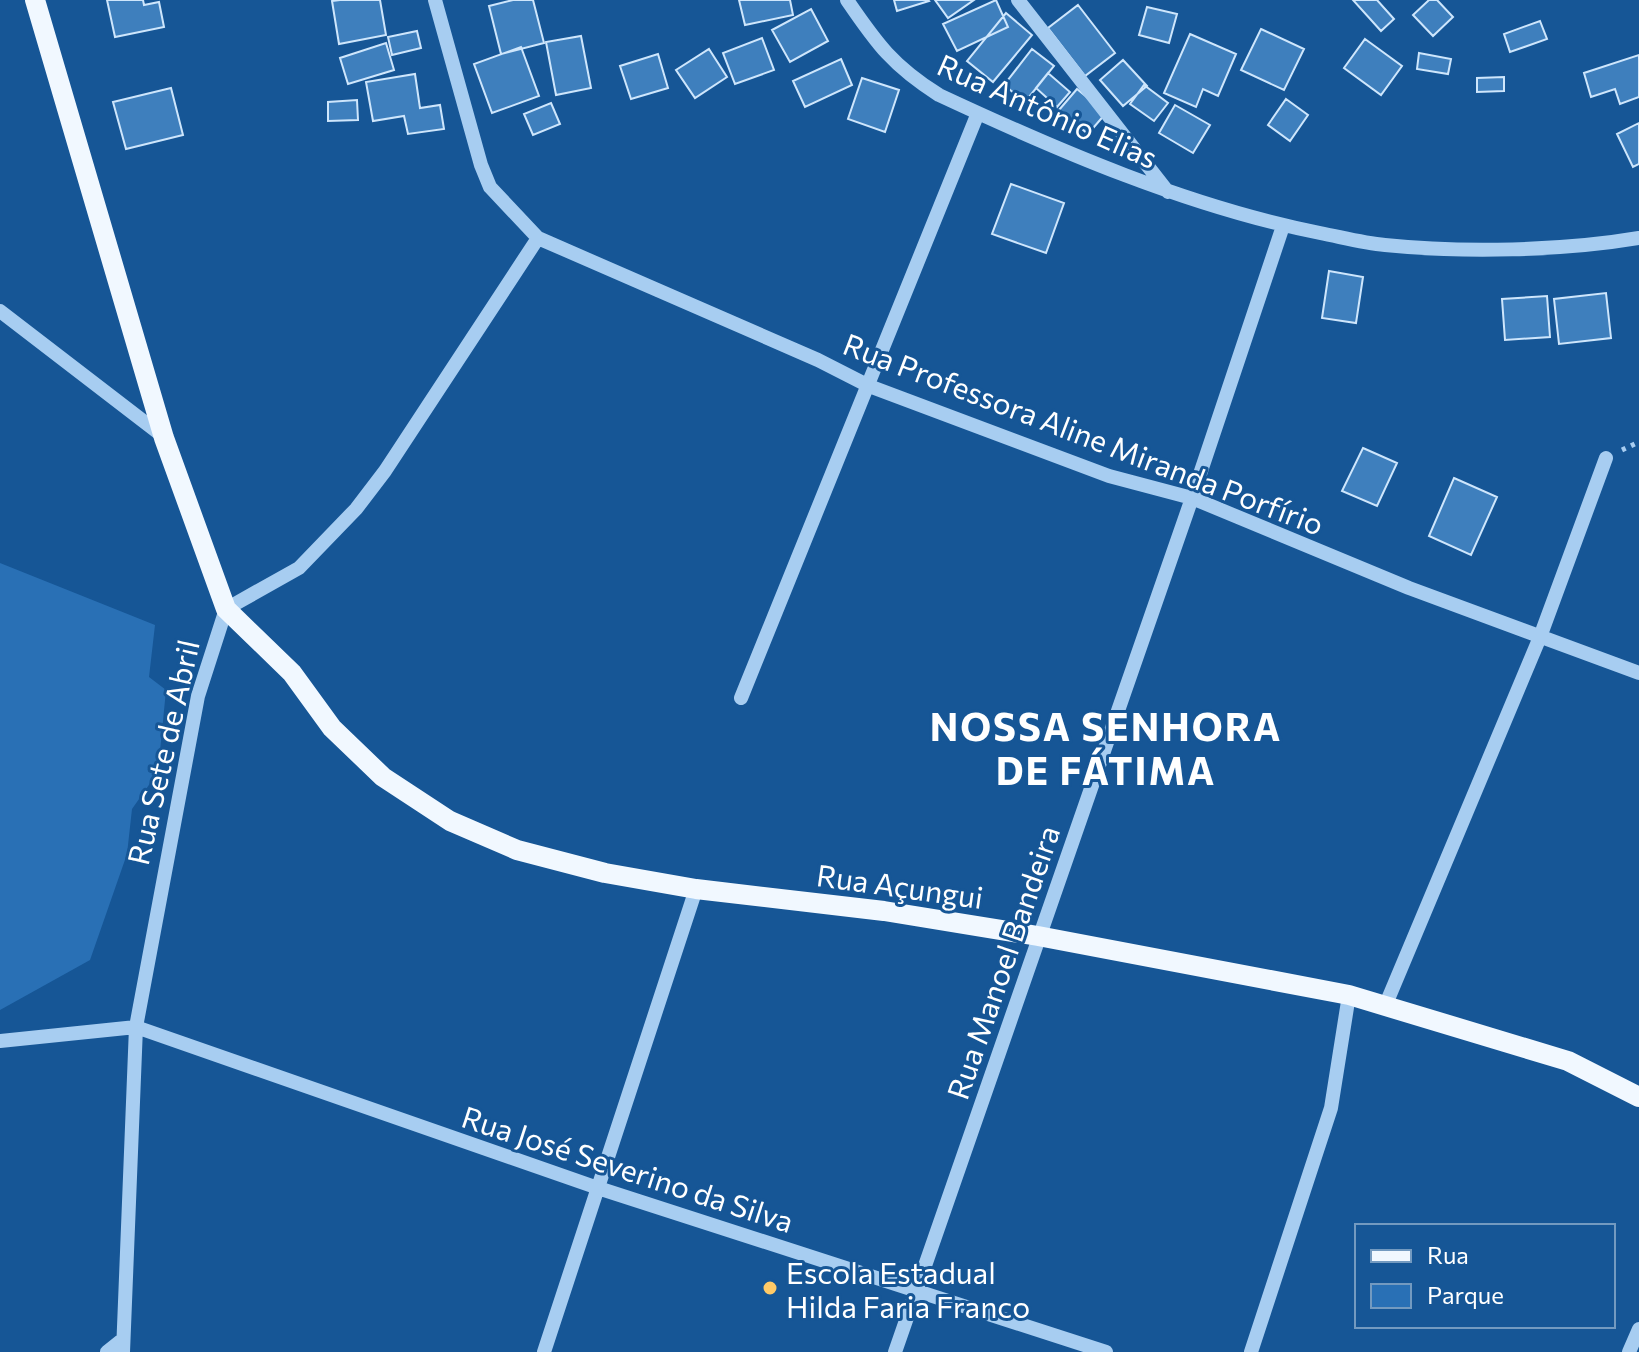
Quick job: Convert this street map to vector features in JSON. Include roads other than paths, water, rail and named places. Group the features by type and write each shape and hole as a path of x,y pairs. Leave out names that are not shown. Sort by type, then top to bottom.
{"main road":[{"name":"Rua Sete de Abril","path":"35,0 164,438 226,609"},
{"name":"Rua Açungui","path":"226,609 292,673 332,728 383,777 450,821 517,850 605,873 696,889 884,911 1038,936 1349,995 1568,1061 1639,1097"}],"street":[{"name":"Rua Professora Aline Miranda Porfírio","path":"435,0 481,165 490,187 538,238 818,360 869,386 1109,476 1192,498 1409,588 1639,673"},
{"name":"Rua Antônio Elias","path":"847,0 884,53 912,78 978,113 1168,192 1283,226 1384,245 1489,249 1611,243 1639,238"},
{"name":"Rua Antônio Elias","path":"1018,0 1168,192"},
{"path":"741,698 978,113"},
{"name":"Rua Manoel Bandeira","path":"895,1352 1192,498 1283,226"},
{"path":"226,609 299,568 356,509 385,471 538,238"},
{"path":"0,311 164,438"},
{"path":"1386,1004 1540,637 1606,458"},
{"name":"Rua Sete de Abril","path":"122,1346 136,1027 198,696 226,609"},
{"path":"544,1352 696,889"},
{"path":"1251,1352 1331,1108 1349,995"},
{"path":"0,1041 136,1027"},
{"name":"Rua José Severino da Silva","path":"136,1027 598,1188 1106,1352"},
{"path":"1629,1352 1639,1329"},
{"path":"107,1352 122,1346"}],"place":[{"name":"Escola Estadual Hilda Faria Franco","path":"770,1288"}],"district":[{"name":"NOSSA SENHORA DE FÁTIMA","path":"1106,747"}]}
